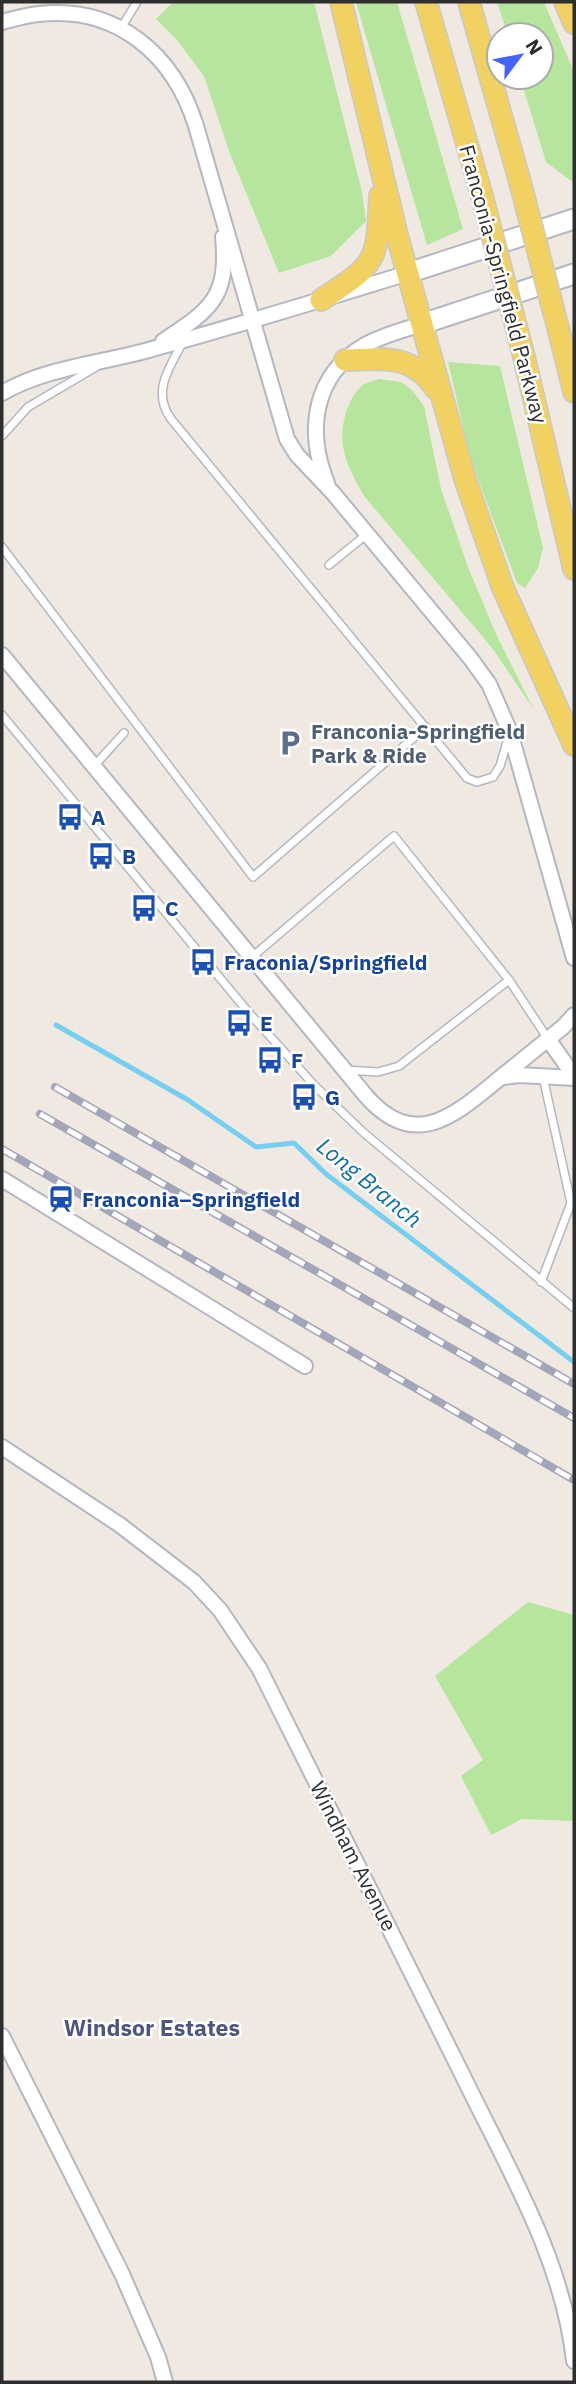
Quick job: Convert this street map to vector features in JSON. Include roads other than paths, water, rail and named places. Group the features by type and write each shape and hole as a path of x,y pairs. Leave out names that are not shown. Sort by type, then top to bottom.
{"main road":[{"path":"341,2 408,273 473,506 498,575 574,745"},
{"name":"Franconia-Springfield Parkway","path":"426,2 482,196 524,357 574,569"},
{"name":"Franconia-Springfield Parkway","path":"469,2 520,182 574,392"},
{"path":"565,2 574,23"},
{"path":"321,300 363,271 373,257 378,240 381,169"},
{"path":"408,273 574,219"},
{"path":"422,324 574,274"},
{"path":"345,360 385,358 411,365 426,376 441,397"}],"street":[{"path":"2,22 36,14 62,13 121,28 158,56 186,96 287,439 297,455 333,493 480,671 495,696 510,732 574,958"},
{"path":"152,349 200,316 215,297 225,266 220,215"},
{"path":"2,393 47,373 185,340 408,273"},
{"path":"333,493 318,459 315,440 315,419 325,389 345,360 368,343 422,324"},
{"path":"2,655 382,1113 410,1124 432,1123 452,1116 574,1015"},
{"path":"548,1039 574,1077"},
{"path":"501,1077 574,1077"},
{"path":"2,1179 305,1366"},
{"name":"Windham Avenue","path":"2,1447 165,1558 208,1596 241,1639 259,1668 368,1882 533,2220 558,2284 574,2361"},
{"path":"2,2036 122,2274 158,2357 165,2382"}],"lane":[{"path":"121,28 137,2"},
{"path":"185,340 166,373 161,396 167,413 467,778 477,782 488,780 497,772 510,732"},
{"path":"2,436 28,407 106,361"},
{"path":"329,565 367,534"},
{"path":"2,548 253,877 426,727"},
{"path":"2,715 241,1004 294,1063 364,1133 573,1306"},
{"path":"94,767 124,733"},
{"path":"251,957 394,836 509,980 548,1039"},
{"path":"344,1070 386,1070 399,1066 509,980"},
{"path":"541,1282 571,1203 543,1076"}],"waterway":[{"name":"Long Branch","path":"56,1025 188,1100 256,1147 294,1143 326,1174 574,1362"}],"railway":[{"path":"55,1087 574,1384"},
{"path":"40,1114 574,1418"},
{"path":"2,1149 574,1480"}],"place":[{"name":"Franconia-Springfield Park & Ride","path":"290,743"},
{"name":"A","path":"70,817"},
{"name":"B","path":"101,856"},
{"name":"C","path":"144,908"},
{"name":"Fraconia/Springfield","path":"203,962"},
{"name":"E","path":"239,1023"},
{"name":"F","path":"270,1060"},
{"name":"G","path":"304,1097"},
{"name":"Franconia–Springfield","path":"61,1199"}],"district":[{"name":"Windsor Estates","path":"152,2027"}]}
